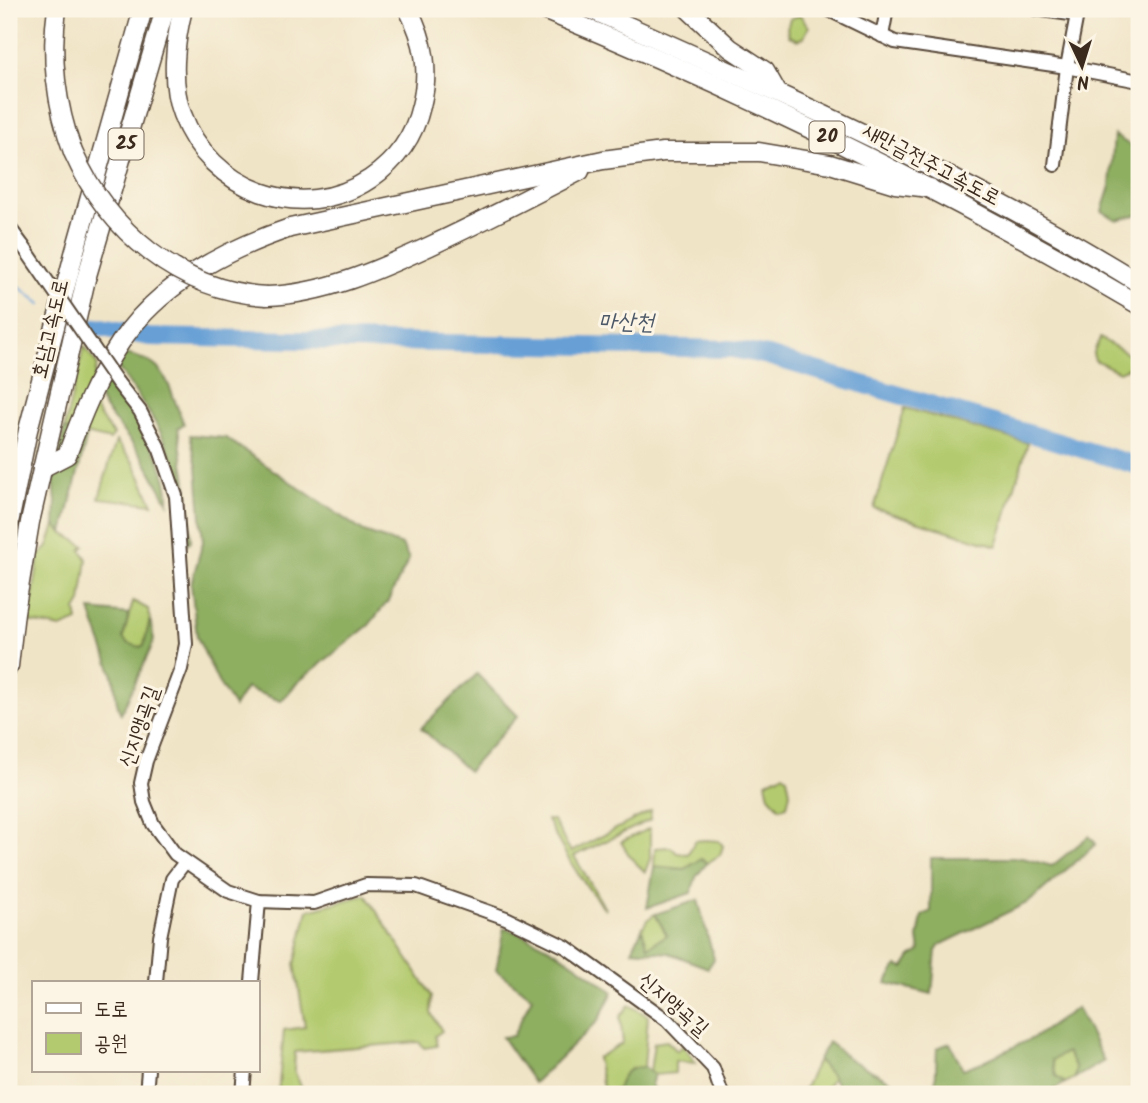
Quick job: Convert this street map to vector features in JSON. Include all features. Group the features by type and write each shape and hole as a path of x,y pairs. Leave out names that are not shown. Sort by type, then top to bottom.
{"highway":[{"path":"57,9 54,27 56,84 62,117 73,152 87,178 127,230 161,260 209,286 228,292 267,296 302,292 330,286 384,267 603,160"},
{"path":"118,98 134,9"},
{"name":"호남고속도로","path":"9,523 28,430 143,9"},
{"path":"176,12 176,92 181,113 200,149 223,172 251,190 270,197 295,200 343,193 363,184 380,172 403,148 419,116 426,76 426,55 420,32 408,9"},
{"name":"새만금전주고속도로","path":"541,9 614,38 739,94 930,188 1139,305"},
{"name":"새만금전주고속도로","path":"590,9 777,92 914,158 1139,283"},
{"path":"688,9 730,48 765,71 777,92"},
{"name":"호남고속도로","path":"9,666 15,612 42,467 86,279 128,138 176,12"},
{"path":"42,467 67,455 97,383 120,342 150,308 212,260 250,241 290,228 603,160 663,152 759,152 830,164 895,184 930,188"}],"street":[{"path":"827,9 895,42 1067,67 1139,81"},
{"path":"882,36 887,9"},
{"path":"1035,9 1077,12 1055,165"},
{"name":"신지앵곡길","path":"9,226 140,411 155,440 176,496 186,644 181,670 146,761 141,783 144,802 153,824 175,854 228,891 259,901 314,903 366,885 416,886 506,918 566,947 667,1020 713,1068 722,1094"},
{"path":"156,981 160,937 172,879 186,862"},
{"path":"252,981 259,901"},
{"path":"146,1094 148,1072"},
{"path":"243,1094 245,1072"}],"green space":[{"path":"800,15 809,27 804,37 798,40 789,36 787,28 790,19"},
{"path":"1114,135 1139,151 1139,214 1117,220 1102,211 1110,186"},
{"path":"1100,338 1135,358 1128,368 1119,372 1095,360 1093,354"},
{"path":"84,346 97,364 93,387 94,402 100,417 114,435 110,440 64,429"},
{"path":"112,352 131,355 155,365 167,382 184,424 178,428 188,496 191,541 187,544 179,483 168,448 149,412 110,356"},
{"path":"103,378 110,383 129,409 157,455 167,487 168,503 142,456 99,398"},
{"path":"905,408 1028,443 997,546 874,508"},
{"path":"64,429 87,436 63,533 55,525 54,482"},
{"path":"190,435 226,438 364,532 402,545 409,559 388,601 369,625 298,682 281,701 246,688 234,707 218,682 197,637 191,584 203,542 197,467"},
{"path":"116,441 134,463 153,504 99,498"},
{"path":"55,525 85,546 81,550 87,559 81,602 76,610 78,621 61,628 29,622 39,556 48,547"},
{"path":"133,601 148,609 150,619 144,645 140,648 127,643 123,638"},
{"path":"90,610 129,614 123,638 127,643 140,647 144,645 150,619 154,640 121,714 113,676"},
{"path":"477,674 518,716 468,771 421,728"},
{"path":"783,774 787,777 790,792 787,806 780,808 769,796 766,782"},
{"path":"651,811 650,820 574,856 606,910 573,867 547,820 553,820 571,852"},
{"path":"650,828 650,859 645,872 631,858 621,842"},
{"path":"1089,836 1096,844 1029,902 940,945 936,951 932,994 886,983 897,966 904,968 911,957 920,951 918,938 922,916 931,911 931,858 1023,858 1052,866"},
{"path":"695,841 719,841 723,846 720,855 707,863 701,859 685,869 654,866 655,848 671,847 677,853 688,854"},
{"path":"701,859 707,863 696,877 691,893 647,908 654,867 685,869"},
{"path":"366,895 432,996 431,1013 442,1031 435,1036 437,1046 424,1048 419,1042 295,1052 294,1070 304,1094 278,1094 284,1030 305,1027 295,964 308,910"},
{"path":"698,900 714,959 708,968 669,953 632,950 642,929 648,947 667,935 655,914"},
{"path":"655,914 667,935 647,947 642,929 647,920"},
{"path":"504,928 548,947 613,992 598,1021 534,1083 502,1037 513,1036 532,997 496,970"},
{"path":"629,1005 648,1016 644,1067 631,1068 617,1090 604,1092 597,1058 623,1043 620,1017"},
{"path":"1077,1008 1104,1061 1075,1078 1076,1068 1067,1052 1052,1060 1056,1076 1065,1083 1047,1094 844,1094 818,1060 828,1042 851,1060 895,1083 935,1091 937,1048 950,1043 963,1069 1035,1037"},
{"path":"667,1041 677,1051 683,1046 696,1063 675,1061 675,1073 654,1075 650,1071 654,1043"},
{"path":"1067,1052 1076,1068 1075,1078 1065,1083 1056,1077 1051,1060"},
{"path":"818,1060 833,1077 822,1094 802,1094"},
{"path":"644,1067 654,1075 651,1085 656,1094 603,1094 617,1090 621,1079 629,1070"}],"waterway":[{"name":"마산천","path":"9,279 41,304"},
{"name":"마산천","path":"97,327 149,337 732,349 768,356 1139,466"}]}
